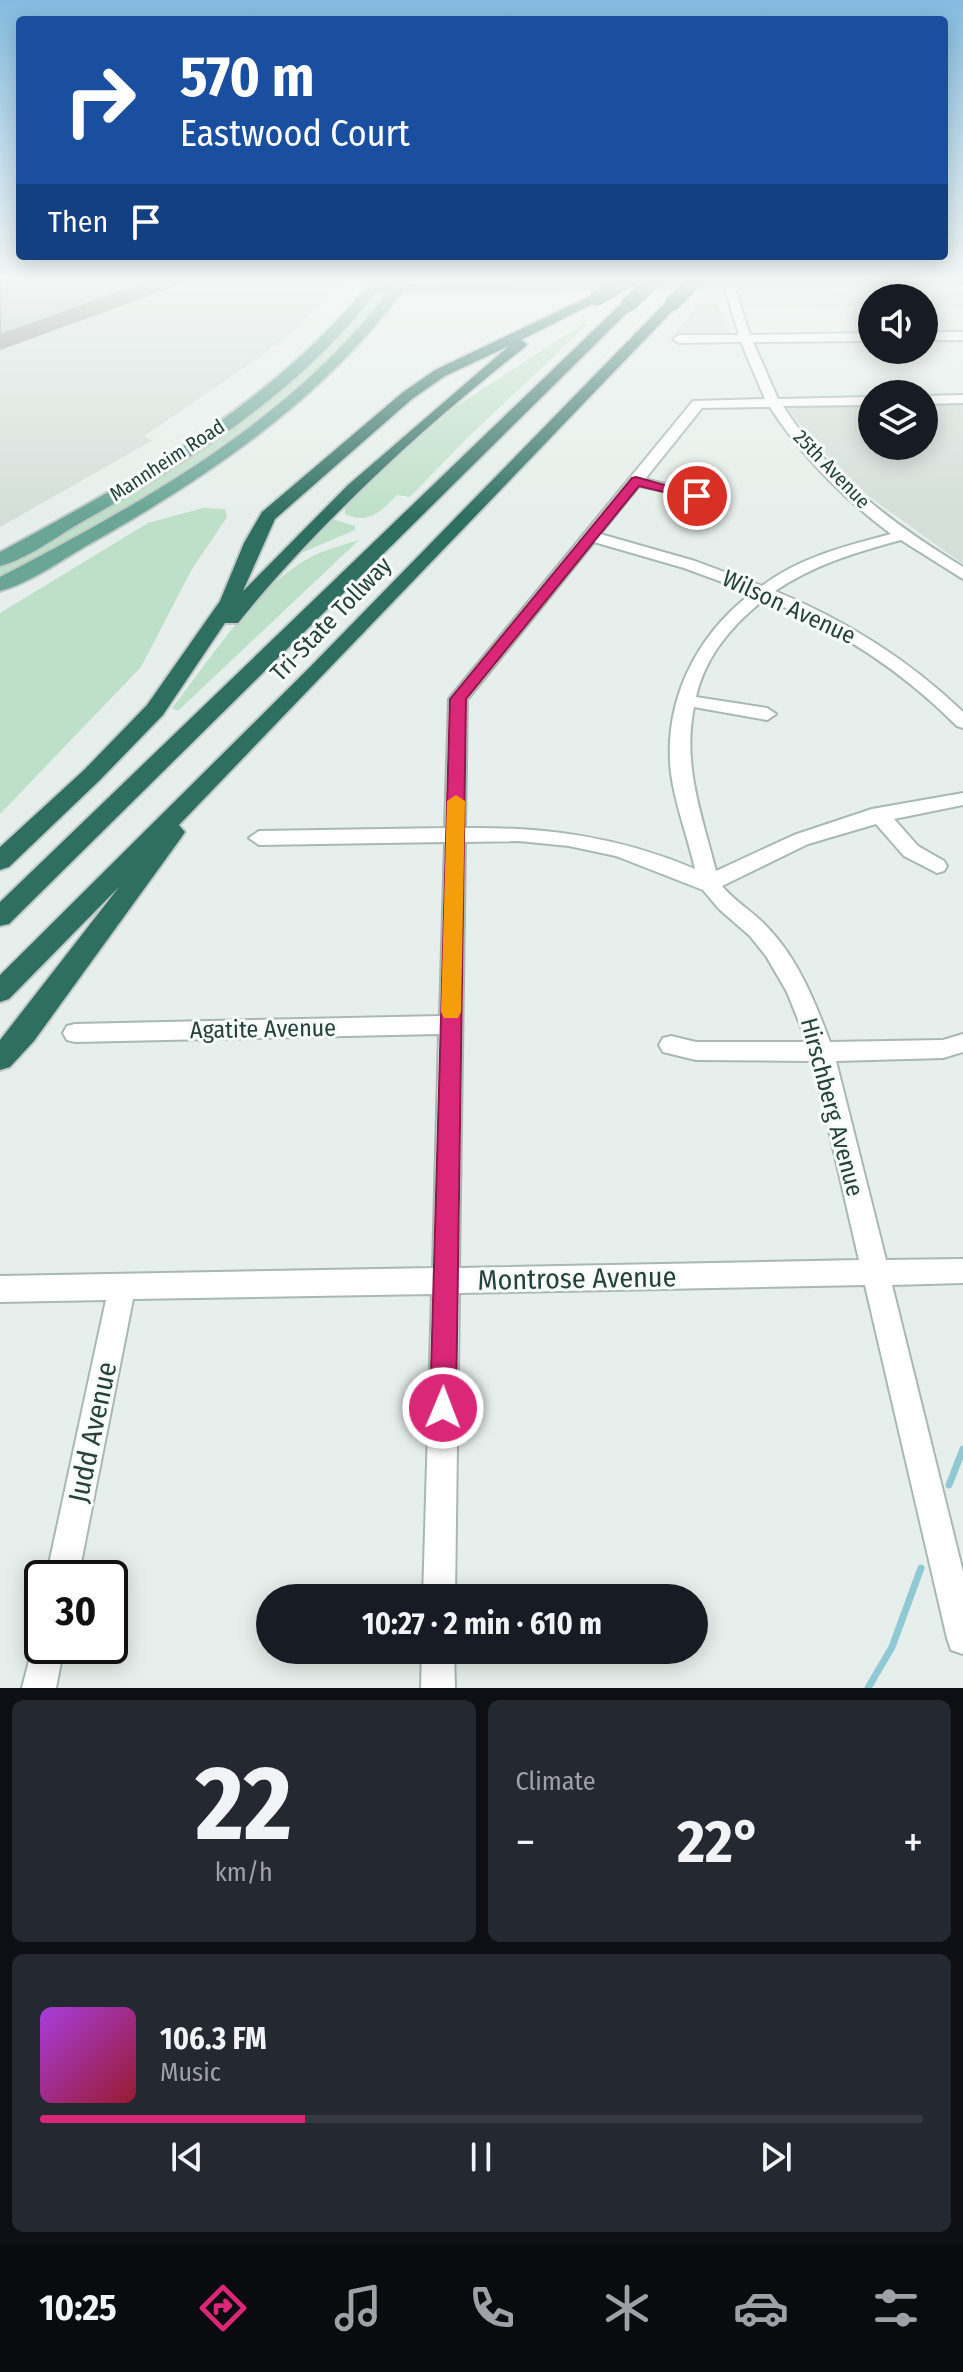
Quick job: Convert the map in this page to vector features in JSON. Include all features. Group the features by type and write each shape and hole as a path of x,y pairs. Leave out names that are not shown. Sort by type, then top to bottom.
{"highway":[{"path":"155,710 230,601 253,543 268,516 429,381 469,358"},
{"path":"0,861 175,693 254,590 289,550 504,358"},
{"name":"Tri-State Tollway","path":"0,917 574,358"},
{"name":"Tri-State Tollway","path":"0,992 620,358"},
{"path":"0,1059 70,973 218,770"}],"main road":[{"name":"Mannheim Road","path":"0,560 130,487 258,400 307,358"},
{"name":"Mannheim Road","path":"0,585 127,514 204,466 263,422 338,358"}],"street":[{"name":"25th Avenue","path":"755,358 773,402 823,466 903,535 963,574"},
{"path":"938,400 963,399"},
{"path":"439,1584 456,835 456,705 460,692 698,404 858,401"},
{"path":"636,481 697,496"},
{"path":"709,884 680,766 680,722 684,700 713,640 745,605 795,572 839,553 903,535"},
{"name":"Wilson Avenue","path":"590,536 685,562 761,593 867,643 916,678 963,722"},
{"path":"684,700 767,714"},
{"path":"709,884 774,848 839,824 963,799"},
{"path":"879,814 908,849 925,862 937,866"},
{"path":"259,838 519,834 593,841 665,863 709,884"},
{"name":"Hirschberg Avenue","path":"709,884 763,936 800,991 822,1050 963,1638"},
{"name":"Agatite Avenue","path":"75,1033 451,1025"},
{"path":"671,1045 696,1051 733,1052 943,1049 963,1043"},
{"name":"Montrose Avenue","path":"0,1289 963,1271"},
{"name":"Judd Avenue","path":"66,1560 122,1286"},
{"path":"39,1688 44,1664"},
{"path":"438,1664 438,1688"}],"shaded area":[{"path":"0,358 258,358 144,436 153,440 0,527"},
{"path":"963,400 963,564 867,495 809,437 784,403 858,402 858,460 938,460 938,401"}],"green space":[{"path":"316,358 326,358 256,419 207,455 105,519 0,576 0,567 72,529 192,455"},
{"path":"531,358 552,358 410,497 397,495 380,511 368,517 345,514 345,508 353,499 350,497 455,407"},
{"path":"203,508 225,509 227,517 192,569 141,667 0,814 0,613 148,523"},
{"path":"332,519 355,526 355,530 294,556"},
{"path":"359,540 178,711 172,708 232,629 265,592 302,562"}],"waterway":[{"path":"949,1485 963,1449"},
{"path":"868,1688 892,1647 921,1568"}],"slow traffic":[{"path":"451,1012 456,801"}],"route":[{"path":"443,1408 456,835 456,705 460,692 636,481 697,496"}]}
